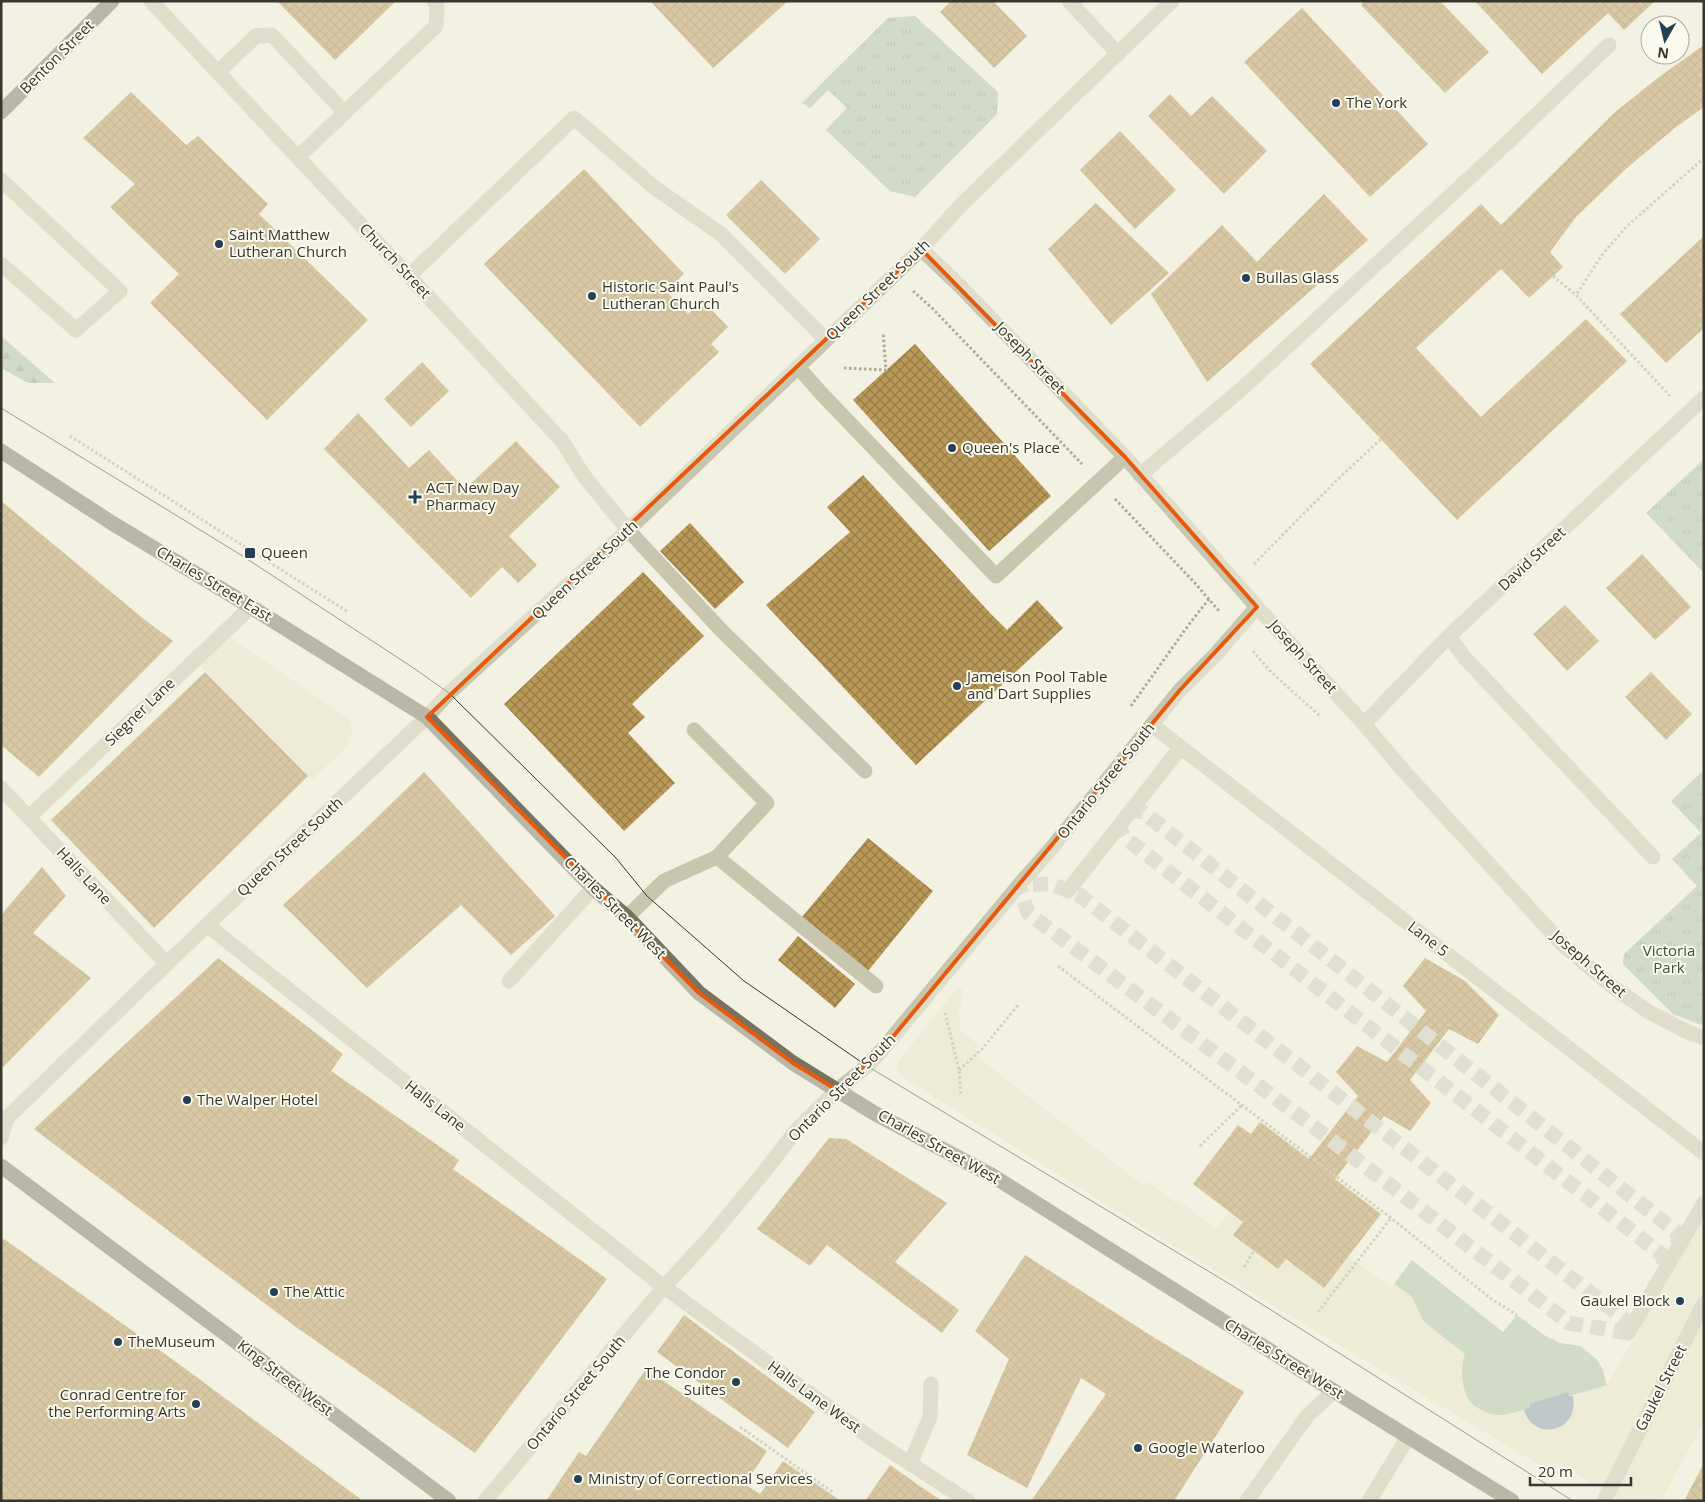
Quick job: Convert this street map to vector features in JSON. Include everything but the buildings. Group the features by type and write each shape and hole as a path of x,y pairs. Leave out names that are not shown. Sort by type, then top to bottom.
{"main road":[{"name":"Benton Street","path":"1,112 112,1"},
{"name":"Charles Street East","path":"1,450 120,528 427,717"},
{"name":"Charles Street West","path":"427,717 593,888 627,917 699,993 793,1063 874,1112 993,1176 1512,1501"},
{"name":"King Street West","path":"1,1166 449,1501"}],"street":[{"name":"Church Street","path":"151,1 410,276 562,441 584,476 628,530 722,631 865,771"},
{"path":"298,157 436,26 437,6 434,1"},
{"path":"1069,1 1118,54"},
{"name":"Queen Street South","path":"1,1138 7,1118 427,717 460,683 628,530 921,249 962,204 1172,1"},
{"path":"218,72 256,36 272,35 346,112"},
{"path":"1140,475 1245,386 1506,144 1609,45"},
{"path":"410,276 574,118 654,188 720,234 826,340"},
{"path":"1,180 120,291 76,330 1,264"},
{"name":"Joseph Street","path":"921,249 960,286 1125,457 1257,607 1364,724 1401,768 1564,946 1612,987 1649,1012 1704,1038"},
{"path":"798,367 996,576 1125,457"},
{"name":"David Street","path":"1364,724 1449,636 1704,398"},
{"name":"Siegner Lane","path":"29,817 251,607"},
{"name":"Ontario Street South","path":"485,1501 664,1287 710,1237 798,1128 837,1090 867,1066 882,1050 1050,850 1180,690 1216,654 1257,607"},
{"path":"1449,636 1464,657 1653,857"},
{"name":"Lane 5","path":"1152,725 1704,1153"},
{"path":"627,917 664,882 717,857 767,803 694,730"},
{"path":"1068,891 1181,747"},
{"name":"Halls Lane","path":"1,788 167,964"},
{"path":"717,857 876,986"},
{"path":"509,981 593,888"},
{"name":"Halls Lane","path":"207,925 664,1287"},
{"path":"1628,1332 1704,1203"},
{"name":"Halls Lane West","path":"664,1287 872,1439 968,1501"},
{"name":"Gaukel Street","path":"1604,1501 1704,1303"},
{"path":"910,1464 930,1417 931,1384"},
{"path":"1247,1501 1307,1416 1334,1391"},
{"path":"1369,1501 1408,1437"}],"path":[{"path":"1576,295 1602,256 1627,226 1704,158"},
{"path":"1553,276 1576,295 1666,392"},
{"path":"933,309 1194,582"},
{"path":"844,368 886,370 883,332"},
{"path":"70,436 348,612"},
{"path":"1254,564 1336,481 1381,440"},
{"name":"Ontario Street South","path":"1130,708 1209,599"},
{"name":"Joseph Street","path":"1271,672 1320,717"},
{"path":"1058,966 1390,1218 1490,1298 1516,1315"},
{"path":"959,1070 982,1049 1018,1005"},
{"path":"945,1012 959,1070 961,1096"},
{"path":"1200,1146 1242,1105"},
{"path":"1318,1312 1390,1218"},
{"path":"1244,1267 1254,1251"},
{"path":"740,1427 834,1493"}],"highlighted area":[{"path":"921,249 1125,457 1257,607 1180,690 882,1050 837,1090 793,1063 699,993 427,717"}],"green space":[{"path":"915,16 998,92 997,114 915,197 890,191 826,130 847,108 828,90 810,108 802,103 888,18"},
{"path":"1,336 55,383 28,383 1,368"},
{"path":"1704,459 1704,573 1646,513"},
{"name":"Victoria Park","path":"1704,770 1704,1026 1673,1014 1623,964 1624,954 1697,886 1672,859 1701,833 1671,801"},
{"path":"1412,1260 1503,1332 1517,1315 1544,1335 1560,1343 1581,1346 1597,1360 1603,1370 1607,1386 1569,1396 1568,1392 1529,1405 1530,1408 1507,1415 1487,1413 1478,1409 1466,1395 1463,1385 1462,1365 1464,1354 1423,1321 1412,1297 1394,1284"}],"shaded area":[{"path":"223,633 345,716 351,723 352,731 346,747 312,780 195,660"},
{"path":"958,987 962,990 959,1010 960,1029 978,1045 979,1058 1143,1185 1147,1181 1176,1203 1178,1200 1216,1229 1230,1212 1243,1222 1234,1235 1278,1269 1286,1259 1324,1287 1349,1256 1391,1288 1394,1284 1412,1297 1423,1321 1465,1354 1461,1368 1462,1385 1466,1397 1474,1406 1487,1413 1500,1416 1524,1410 1527,1418 1538,1427 1553,1429 1562,1426 1574,1408 1573,1396 1607,1385 1704,1216 1704,1421 1661,1501 1620,1501 1562,1465 1566,1460 1548,1469 1541,1466 1136,1223 901,1076 896,1069 899,1060"}],"water":[{"path":"1568,1392 1569,1396 1573,1396 1573,1409 1570,1418 1563,1425 1555,1429 1545,1429 1536,1427 1529,1420 1524,1410 1530,1408 1529,1404"}],"tunnel":[{"path":"1129,812 1143,812 1678,1233 1678,1246"},
{"path":"1121,822 1120,830 1124,837 1661,1254 1664,1262 1664,1271"},
{"path":"1628,1333 1569,1323 1326,1136 1028,913 1019,885 1051,884 1078,894 1624,1319 1629,1329"}],"tram line":[{"path":"1,408 241,555 449,693 616,858 647,896 744,981 867,1066 1233,1286 1573,1501"}],"place":[{"name":"The York","path":"1336,103"},
{"name":"Saint Matthew Lutheran Church","path":"219,244"},
{"name":"Bullas Glass","path":"1246,278"},
{"name":"Historic Saint Paul's Lutheran Church","path":"592,296"},
{"name":"Queen's Place","path":"952,448"},
{"name":"ACT New Day Pharmacy","path":"415,497"},
{"name":"Queen","path":"250,553"},
{"name":"Jameison Pool Table and Dart Supplies","path":"957,686"},
{"name":"The Walper Hotel","path":"187,1100"},
{"name":"The Attic","path":"274,1292"},
{"name":"Gaukel Block","path":"1680,1301"},
{"name":"TheMuseum","path":"118,1342"},
{"name":"The Condor Suites","path":"736,1382"},
{"name":"Conrad Centre for the Performing Arts","path":"196,1404"},
{"name":"Google Waterloo","path":"1138,1448"},
{"name":"Ministry of Correctional Services","path":"578,1479"}]}
